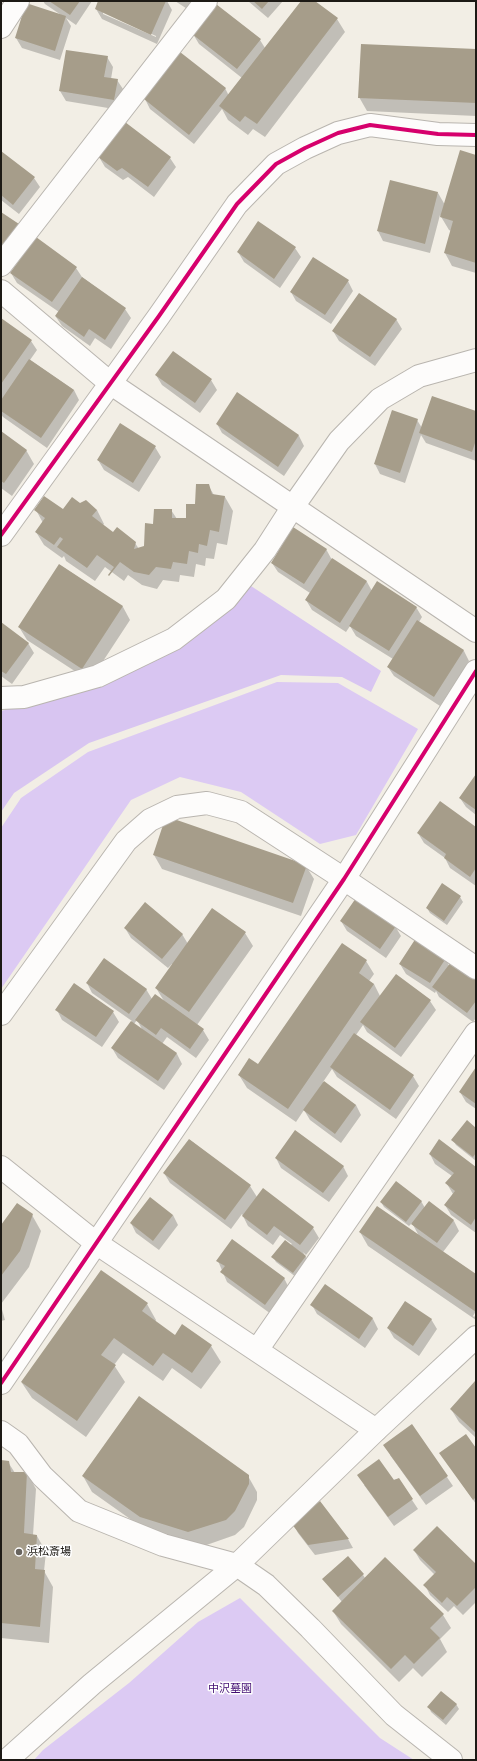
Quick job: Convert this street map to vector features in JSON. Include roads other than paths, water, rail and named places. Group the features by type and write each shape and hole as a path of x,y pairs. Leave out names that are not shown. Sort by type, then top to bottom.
{"street":[{"path":"1,27 18,1"},
{"path":"1,266 206,1"},
{"path":"1,535 237,204 276,164 305,148 338,133 370,125 438,134 476,135"},
{"path":"1,291 110,383 292,508 476,631"},
{"path":"1,698 24,697 98,676 174,639 226,599 265,550 292,508 339,441 380,399 419,376 476,360"},
{"path":"1,1383 344,879 476,671"},
{"path":"1,1014 126,840 150,820 177,807 207,803 240,812 344,879 476,968"},
{"path":"257,1350 476,1033"},
{"path":"1,1167 96,1243 376,1430"},
{"path":"8,1760 92,1684 236,1564 476,1337"},
{"path":"1,1432 18,1444 42,1476 79,1511 163,1545 236,1564 266,1585 394,1715 451,1760"}],"place":[{"name":"浜松斎場","path":"19,1552"}],"park label":[{"name":"中沢墓園","path":"230,1689"}]}
